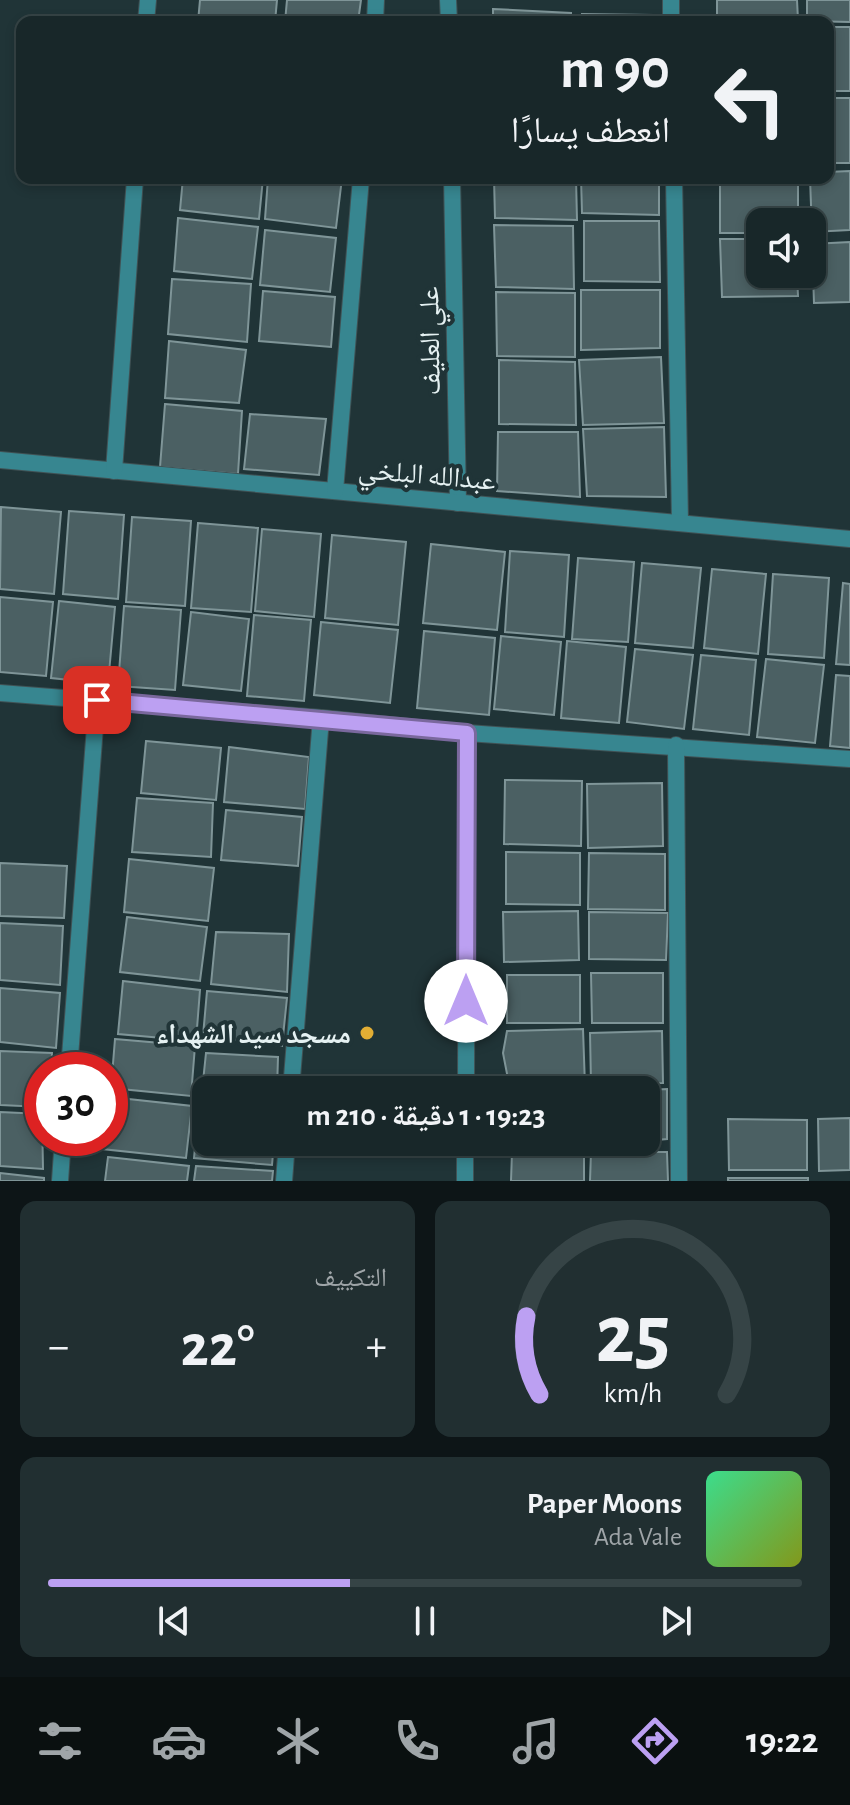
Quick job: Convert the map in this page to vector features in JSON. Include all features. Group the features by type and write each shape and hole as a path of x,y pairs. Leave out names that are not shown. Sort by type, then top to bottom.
{"street":[{"path":"114,471 135,184"},
{"path":"335,491 361,184"},
{"name":"علي العليف","path":"452,184 458,503"},
{"path":"674,184 680,523"},
{"name":"عبدالله البلخي","path":"0,460 850,539"},
{"path":"0,693 321,718 467,733 850,759"},
{"path":"70,1052 97,700"},
{"path":"292,1076 321,718"},
{"path":"466,1076 467,733"},
{"path":"676,745 679,1181"},
{"path":"60,1181 62,1156"},
{"path":"284,1181 286,1156"},
{"path":"465,1156 465,1181"}],"building":[{"path":"200,0 277,0 276,16 199,16"},
{"path":"287,0 361,0 359,16 286,16"},
{"path":"717,0 797,0 798,16 717,16"},
{"path":"807,0 850,0 850,22 834,22 834,16 807,16"},
{"path":"493,9 571,13 571,16 493,16"},
{"path":"582,14 653,15 653,16"},
{"path":"834,27 850,27 850,91 834,91"},
{"path":"834,98 850,98 850,163 834,163"},
{"path":"850,171 850,230 826,231 826,208 811,208 810,184 834,184 834,172"},
{"path":"182,184 262,184 259,219 180,210"},
{"path":"268,184 341,184 336,228 265,219"},
{"path":"494,184 576,184 577,220 495,218"},
{"path":"581,184 659,184 659,215 582,213"},
{"path":"720,184 798,184 798,208 746,208 746,233 720,233"},
{"path":"178,218 258,227 252,279 174,271"},
{"path":"584,221 659,221 660,282 584,281"},
{"path":"494,225 573,226 574,289 496,287"},
{"path":"265,230 336,238 330,292 260,285"},
{"path":"720,239 746,239 746,288 798,288 798,296 722,297"},
{"path":"850,242 850,302 814,303 813,288 826,288 826,243"},
{"path":"172,279 251,284 247,342 168,334"},
{"path":"581,290 660,290 660,348 581,350"},
{"path":"263,291 335,297 331,347 259,341"},
{"path":"496,292 575,293 575,357 497,356"},
{"path":"169,341 246,350 239,403 165,398"},
{"path":"661,357 664,423 583,425 579,360"},
{"path":"499,360 575,362 576,425 499,424"},
{"path":"165,404 242,411 238,474 160,467"},
{"path":"250,414 326,419 319,475 244,469"},
{"path":"664,427 666,497 587,496 583,429"},
{"path":"498,432 578,432 580,497 497,491"},
{"path":"1,507 61,512 54,594 0,589"},
{"path":"69,511 124,515 118,599 63,594"},
{"path":"132,517 191,521 185,606 126,602"},
{"path":"198,523 258,528 251,612 191,608"},
{"path":"262,529 321,534 314,617 255,611"},
{"path":"332,535 406,542 398,625 325,618"},
{"path":"431,544 505,552 497,630 423,623"},
{"path":"510,551 569,555 564,637 505,632"},
{"path":"578,558 634,562 628,642 572,639"},
{"path":"642,563 701,568 693,648 635,643"},
{"path":"712,569 766,574 758,654 704,648"},
{"path":"773,574 829,578 824,658 768,654"},
{"path":"843,583 850,584 850,665 836,664"},
{"path":"0,597 53,602 46,676 0,672"},
{"path":"59,601 115,607 108,684 51,678"},
{"path":"124,606 181,610 175,690 118,686"},
{"path":"191,612 249,619 241,691 183,685"},
{"path":"254,615 311,620 304,701 247,696"},
{"path":"321,622 398,630 390,703 314,695"},
{"path":"424,631 495,638 489,715 417,708"},
{"path":"501,636 561,642 554,715 494,709"},
{"path":"567,641 626,647 619,723 561,718"},
{"path":"635,649 693,655 684,729 627,722"},
{"path":"701,655 756,660 749,735 693,729"},
{"path":"766,659 824,665 815,743 757,737"},
{"path":"836,675 850,676 850,748 830,746"},
{"path":"146,741 221,748 216,800 141,793"},
{"path":"229,747 309,757 305,809 224,802"},
{"path":"505,780 582,781 581,846 504,844"},
{"path":"662,783 663,846 588,848 587,784"},
{"path":"137,798 213,803 211,857 132,852"},
{"path":"226,810 302,817 298,866 221,860"},
{"path":"506,852 580,853 580,905 506,904"},
{"path":"589,853 665,854 665,910 588,909"},
{"path":"129,859 214,868 208,921 124,912"},
{"path":"0,863 67,866 64,918 0,916"},
{"path":"578,911 579,960 504,962 503,912"},
{"path":"589,912 668,913 666,960 589,959"},
{"path":"127,917 207,927 200,981 120,972"},
{"path":"0,923 63,926 60,985 0,980"},
{"path":"216,932 289,934 287,992 211,984"},
{"path":"591,973 663,973 663,1023 592,1023"},
{"path":"507,975 580,975 580,1023 507,1023"},
{"path":"123,981 200,990 196,1041 118,1034"},
{"path":"0,988 60,993 56,1048 0,1042"},
{"path":"207,991 287,998 282,1046 203,1036"},
{"path":"583,1029 585,1076 507,1076 503,1053 507,1031"},
{"path":"662,1031 663,1083 660,1083 660,1076 591,1076 590,1033"},
{"path":"115,1039 195,1046 191,1096 128,1090 128,1052 114,1052"},
{"path":"0,1051 26,1052 24,1106 0,1105"},
{"path":"206,1053 278,1057 277,1076 204,1076"},
{"path":"660,1089 667,1089 667,1139 660,1140"},
{"path":"128,1099 192,1106 186,1158 128,1152"},
{"path":"0,1112 24,1113 24,1156 43,1156 43,1169 0,1166"},
{"path":"850,1118 850,1170 819,1171 818,1119"},
{"path":"728,1119 807,1120 807,1170 729,1170"},
{"path":"660,1152 667,1152 668,1181 590,1181 591,1156 660,1156"},
{"path":"194,1156 273,1156 272,1165"},
{"path":"512,1156 584,1156 584,1181 511,1181"},
{"path":"108,1157 189,1166 187,1181 105,1181"},
{"path":"196,1166 273,1171 272,1181 194,1181"},
{"path":"0,1173 44,1178 44,1181 0,1181"},
{"path":"728,1178 808,1178 808,1181 728,1181"}],"place":[{"name":"مسجد سيد الشهداء","path":"367,1033"}],"route":[{"path":"97,700 467,733 466,1001"}]}
